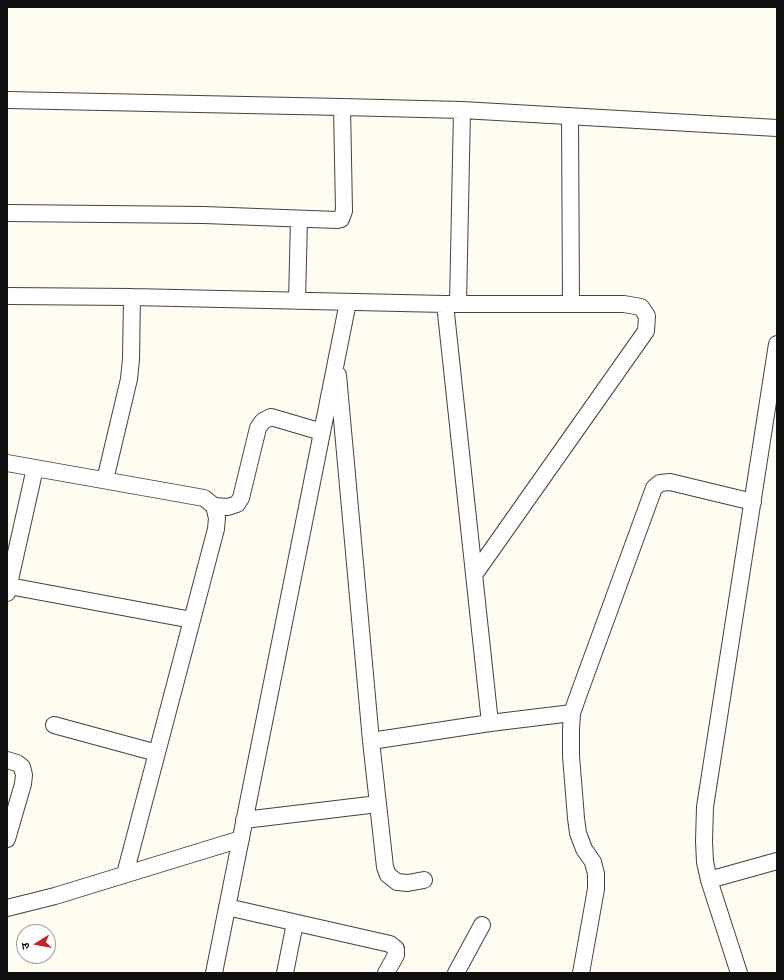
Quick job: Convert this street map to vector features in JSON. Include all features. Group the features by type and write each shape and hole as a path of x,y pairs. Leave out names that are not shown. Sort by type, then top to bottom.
{"street":[{"path":"7,100 462,110 777,128"},
{"path":"7,213 204,215 298,219 341,219 343,216 342,107"},
{"path":"462,110 452,304 474,575 490,723"},
{"path":"570,116 571,304"},
{"path":"297,301 298,219"},
{"path":"7,296 132,297 452,304 624,304 641,307 648,316 646,330 474,575"},
{"path":"105,480 129,379 131,359 132,297"},
{"path":"214,973 348,302"},
{"path":"739,973 709,880 705,862 705,807 776,363 777,344"},
{"path":"337,358 370,741 385,867 388,875 397,882 408,883 424,880"},
{"path":"7,463 204,498 214,506 228,507 237,504 241,498 258,428 263,421 271,417 322,432"},
{"path":"36,468 8,590 192,620"},
{"path":"581,973 596,889 596,874 593,862 584,849 578,833 571,756 572,713 654,488 660,483 670,482 753,502"},
{"path":"125,874 216,529 217,518 214,506"},
{"path":"370,741 490,723 572,713"},
{"path":"54,725 157,753"},
{"path":"7,760 17,763 22,767 24,775 23,784 7,839"},
{"path":"244,820 378,804"},
{"path":"7,908 55,896 241,839"},
{"path":"709,880 777,861"},
{"path":"227,907 390,944 396,949 396,955 386,973"},
{"path":"285,973 295,923"},
{"path":"456,973 482,925"}]}
